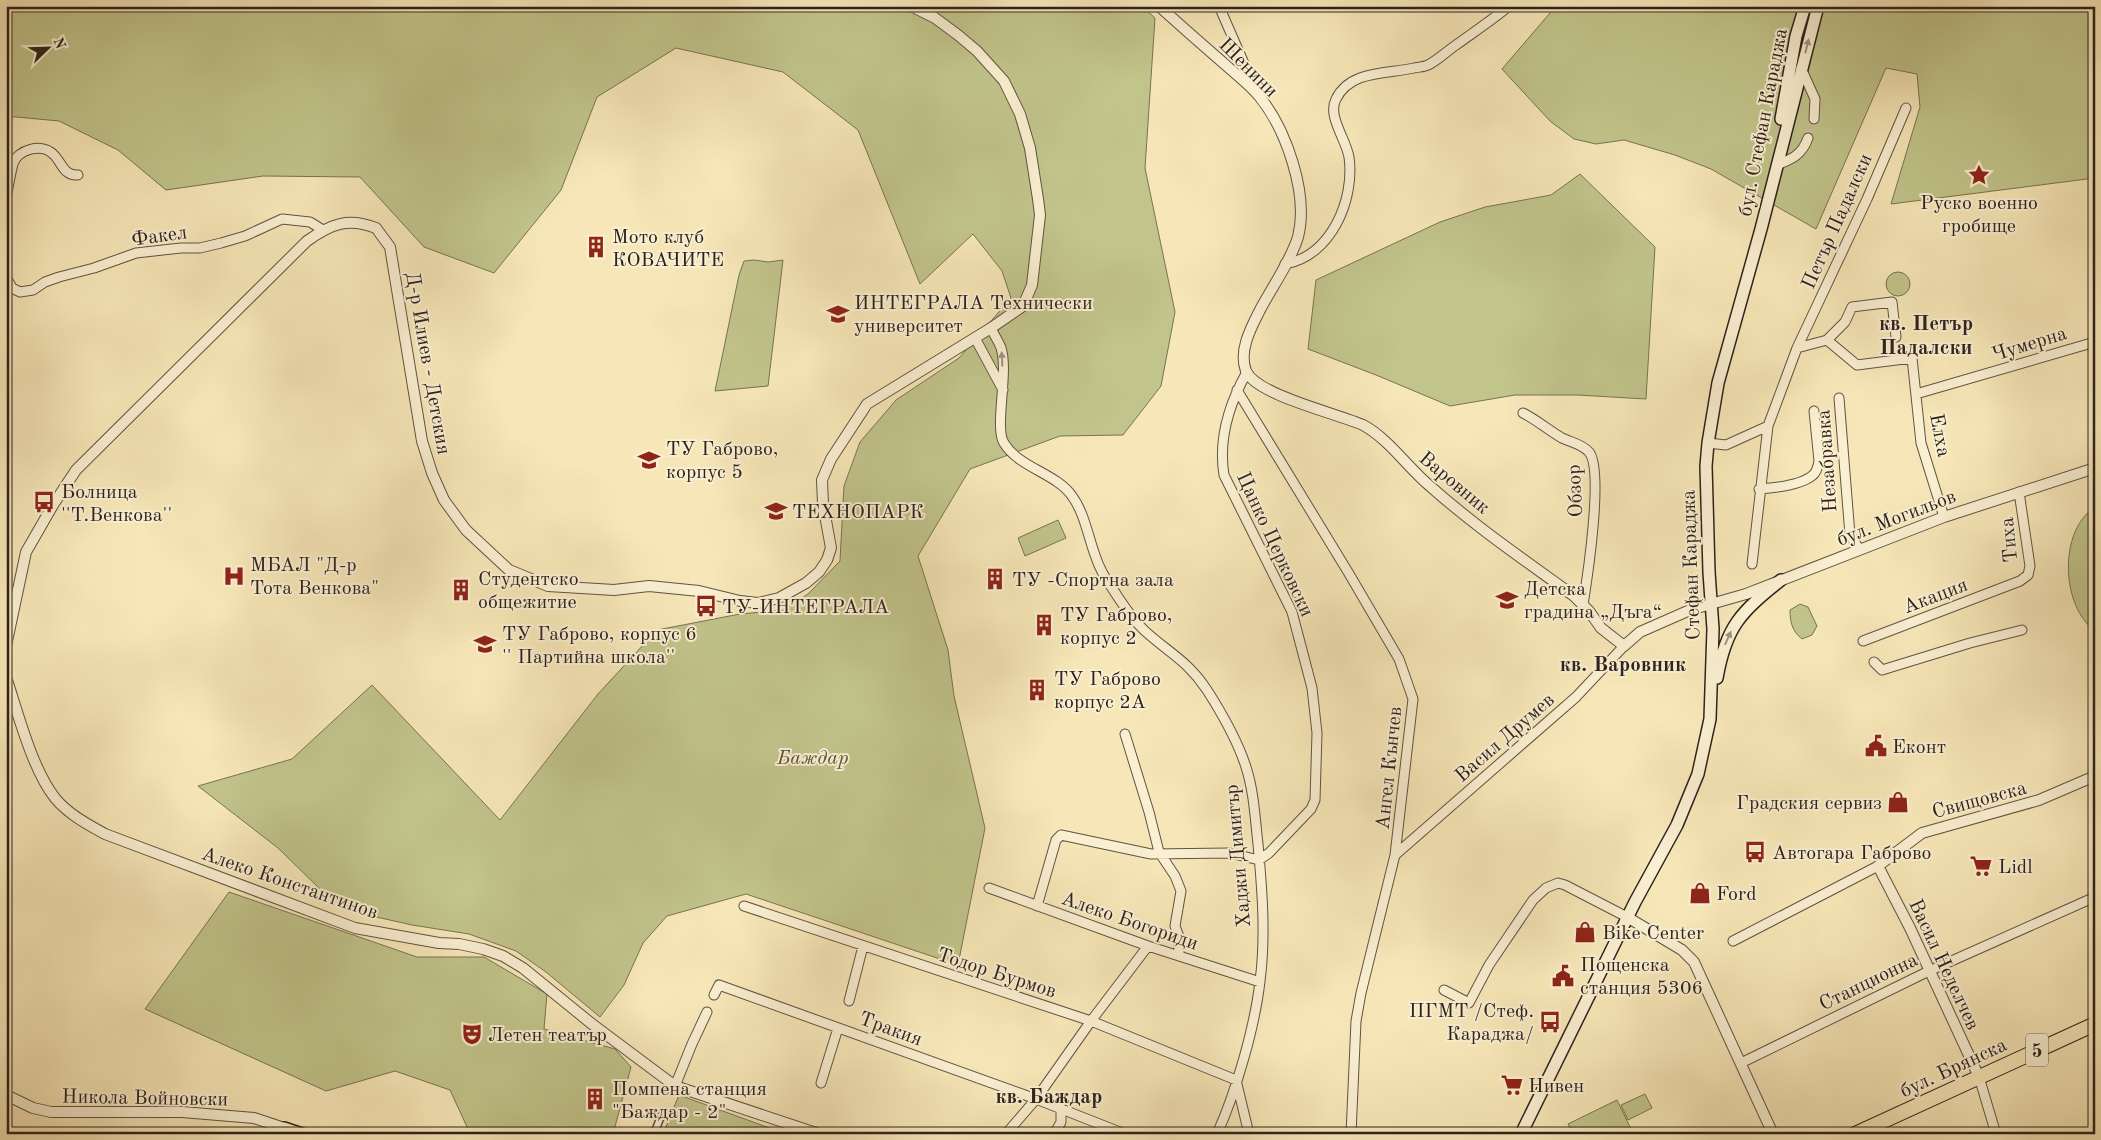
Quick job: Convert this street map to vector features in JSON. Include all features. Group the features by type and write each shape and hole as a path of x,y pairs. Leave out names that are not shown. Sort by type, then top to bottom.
{"main road":[{"name":"бул. Стефан Караджа","path":"1761,229 1796,36 1804,6"},
{"name":"бул. Стефан Караджа","path":"1761,229 1818,6"},
{"name":"Стефан Караджа","path":"1521,1134 1627,917 1677,825 1690,795 1705,744 1710,719 1713,628 1706,476 1708,443 1718,383 1761,229"},
{"path":"1710,719 1722,652 1730,632 1747,608 1781,580"},
{"name":"бул. Брянска","path":"1856,1134 2095,1024"},
{"path":"282,1131 302,1134"}],"street":[{"name":"Д-р Илиев - Детския","path":"6,646 26,552 69,479 307,241 323,230 342,224 361,222 376,228 386,238 392,256 422,441 444,500 466,530 501,563 517,574 548,586 614,590 649,586 699,591 740,601 758,603 774,600 798,587 819,572 829,554 830,540 823,504 822,480 831,459 867,404 991,328 1023,306 1032,285 1040,215 1030,148 1020,114 1004,81 958,35 935,18 911,6"},
{"name":"Шенини","path":"1159,6 1257,93 1269,110 1283,137 1296,176 1299,193 1298,234 1247,340 1244,356 1247,372"},
{"path":"1219,6 1257,93"},
{"path":"1285,264 1298,262 1314,250 1335,228 1342,213 1347,190 1349,162 1345,142 1335,119 1334,104 1343,89 1352,81 1365,76 1427,66 1508,6"},
{"path":"1801,68 1815,99 1814,119"},
{"name":"Петър Падалски","path":"1752,564 1759,489 1768,426 1797,348 1867,199 1906,108"},
{"path":"1777,165 1796,158 1808,138"},
{"path":"6,199 14,163 20,155 30,149 41,148 52,153 64,170 72,175 78,175"},
{"path":"6,155 14,163"},
{"name":"Факел","path":"6,277 12,288 20,292 27,291 59,277 94,268 136,253 200,248 245,236 282,219 310,222 323,230"},
{"path":"1797,348 1827,340 1845,322 1852,307 1892,302 1896,337"},
{"name":"Хаджи Димитър","path":"991,328 1002,349 1004,392 1000,430 1005,445 1017,458 1064,488 1073,496 1096,558 1116,594 1144,630 1180,658 1194,672 1234,735 1250,780 1259,860 1262,931 1260,982 1236,1080 1225,1116 1216,1134"},
{"path":"975,338 1004,392"},
{"name":"Елха","path":"1827,340 1856,365 1912,358 1922,443 1944,517"},
{"name":"Чумерна","path":"1916,394 2095,342"},
{"name":"Цанко Церковски","path":"1247,372 1229,410 1224,434 1222,462 1224,475 1292,612 1312,688 1317,733 1314,800 1311,810 1269,853 1259,860"},
{"name":"Варовник","path":"1247,372 1258,383 1286,397 1350,420 1375,433 1432,488 1574,596 1601,628 1624,646"},
{"name":"Ангел Кънчев","path":"1237,390 1348,572 1404,670 1413,699 1396,855 1358,1008 1351,1134"},
{"name":"Незабравка","path":"1839,398 1850,535 1859,549"},
{"path":"1759,489 1780,487 1806,480 1814,475 1818,469 1819,461 1814,411"},
{"name":"Обзор","path":"1523,413 1560,437 1584,448 1591,456 1594,483 1593,534 1583,605"},
{"path":"1708,443 1726,445 1768,426"},
{"name":"бул. Могильов","path":"1712,605 1944,517 2095,468"},
{"name":"Тиха","path":"2019,492 2030,566 2028,575 2020,581"},
{"name":"Акация","path":"1863,641 2020,581"},
{"name":"Васил Друмев","path":"1396,855 1576,697 1624,646 1640,632 1663,620 1712,605"},
{"path":"1874,662 1882,670 1970,643 2022,630"},
{"name":"Алеко Константинов","path":"6,677 39,775 56,799 77,818 105,834 355,928 439,943 459,944 503,956 523,968 592,1024 675,1086 819,1134"},
{"path":"1125,734 1149,812 1158,852 1176,876 1181,891 1175,926 1179,937 1179,955"},
{"name":"Свищовска","path":"1878,866 1922,833 2039,800 2095,776"},
{"path":"1037,906 1056,840 1062,835 1151,854 1158,852 1230,853 1259,860"},
{"path":"1733,941 1878,866"},
{"name":"Васил Неделчев","path":"1878,866 1979,1077"},
{"path":"1444,990 1469,1003 1489,965 1533,900 1546,888 1558,883 1627,917 1682,950 1694,962 1773,1134"},
{"name":"Алеко Богориди","path":"989,888 1148,946 1260,982"},
{"name":"Станционна","path":"1741,1064 1929,971 2095,897"},
{"name":"Тодор Бурмов","path":"744,906 1091,1021 1236,1080"},
{"path":"849,1001 863,946"},
{"path":"1006,1134 1036,1099 1091,1021 1148,946"},
{"name":"Тракия","path":"714,995 719,986 1061,1108 1125,1134"},
{"path":"675,1086 707,1012"},
{"path":"821,1083 838,1028"},
{"path":"1979,1077 1996,1134"},
{"path":"1236,1080 1249,1134"},
{"name":"Никола Войновски","path":"6,1095 33,1108 51,1112 182,1112 254,1118 282,1131"},
{"path":"1060,1133 1056,1131 1060,1122 1061,1108"},
{"path":"654,1134 661,1116"}],"green space":[{"name":"Баждар","path":"6,6 1142,6 1155,18 1145,168 1175,312 1161,386 1123,435 1060,436 970,469 918,556 948,650 954,696 985,828 958,965 746,894 667,916 643,943 624,985 600,1017 546,972 516,951 469,934 412,925 363,914 324,893 278,848 198,786 292,759 372,685 500,820 598,694 657,630 740,614 784,610 808,594 840,561 844,486 860,442 896,400 959,358 1011,298 1002,271 973,234 920,284 858,130 783,72 676,48 597,97 561,190 494,273 424,247 360,177 263,176 166,190 118,150 59,121 6,116"},
{"path":"1556,6 2095,6 2095,178 1891,204 1920,107 1917,74 1886,68 1816,229 1711,169 1675,155 1624,140 1596,144 1574,139 1550,121 1502,69"},
{"path":"1580,174 1655,247 1646,399 1578,395 1515,395 1450,406 1308,349 1316,280 1440,222 1485,207 1551,195"},
{"path":"783,260 768,386 715,391 739,275 744,261 768,262"},
{"path":"1898,272 1906,276 1910,284 1906,292 1898,296 1890,292 1886,284 1890,276"},
{"path":"2095,507 2095,631 2084,619 2075,604 2070,587 2068,569 2070,550 2075,533 2083,518"},
{"path":"1058,520 1066,538 1025,556 1018,538"},
{"path":"1800,604 1808,607 1817,626 1812,635 1802,639 1794,629 1790,614 1790,610"},
{"path":"229,892 417,957 484,957 547,994 544,1029 615,1049 631,1067 613,1134 481,1134 468,1129 450,1090 395,1071 326,1091 145,1009"},
{"path":"1645,1094 1652,1108 1628,1120 1621,1105"},
{"path":"679,1095 786,1134 663,1134"},
{"path":"1617,1100 1632,1131 1625,1134 1573,1134 1568,1124"}],"tunnel":[{"path":"1808,138 1814,119"}],"place":[{"name":"Руско военно гробище","path":"1979,175"},
{"name":"Мото клуб КОВАЧИТЕ","path":"596,247"},
{"name":"ИНТЕГРАЛА Технически университет","path":"838,314"},
{"name":"ТУ Габрово, корпус 5","path":"649,460"},
{"name":"Болница ''Т.Венкова''","path":"44,502"},
{"name":"ТЕХНОПАРК","path":"776,511"},
{"name":"МБАЛ \"Д-р Тота Венкова\"","path":"234,576"},
{"name":"ТУ -Спортна зала","path":"995,579"},
{"name":"Студентско общежитие","path":"461,590"},
{"name":"Детска градина „Дъга“","path":"1507,600"},
{"name":"ТУ-ИНТЕГРАЛА","path":"706,606"},
{"name":"ТУ Габрово, корпус 2","path":"1044,625"},
{"name":"ТУ Габрово, корпус 6 '' Партийна школа''","path":"485,644"},
{"name":"ТУ Габрово корпус 2А","path":"1037,690"},
{"name":"Еконт","path":"1876,746"},
{"name":"Градския сервиз","path":"1898,802"},
{"name":"Автогара Габрово","path":"1755,852"},
{"name":"Lidl","path":"1981,866"},
{"name":"Ford","path":"1700,893"},
{"name":"Bike Center","path":"1585,932"},
{"name":"Пощенска станция 5306","path":"1563,976"},
{"name":"ПГМТ /Стеф. Караджа/","path":"1550,1022"},
{"name":"Летен театър","path":"472,1034"},
{"name":"Нивен","path":"1512,1085"},
{"name":"Помпена станция \"Баждар - 2\"","path":"595,1099"}],"district":[{"name":"кв. Петър Падалски","path":"1926,335"},
{"name":"кв. Варовник","path":"1623,664"},
{"name":"кв. Баждар","path":"1049,1096"}]}
